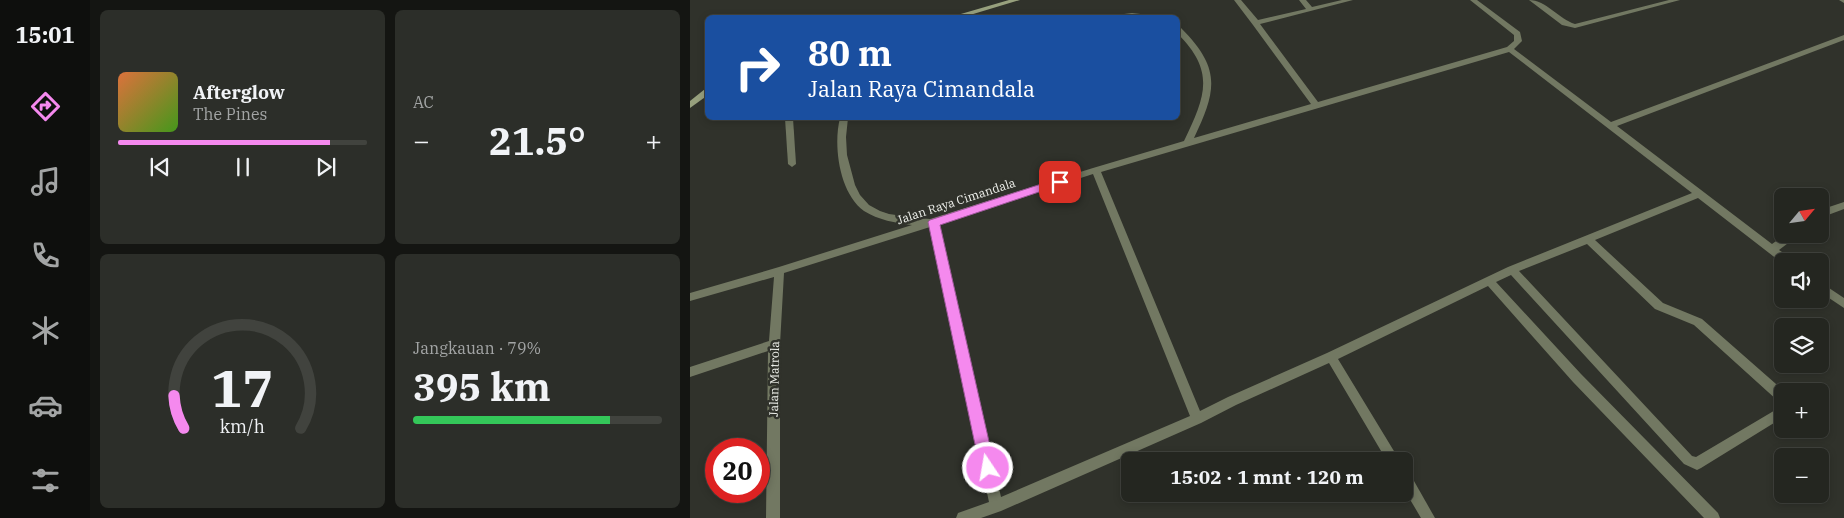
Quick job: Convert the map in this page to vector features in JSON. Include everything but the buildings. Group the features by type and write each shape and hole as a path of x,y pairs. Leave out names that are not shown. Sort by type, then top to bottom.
{"street":[{"path":"961,15 1017,0"},
{"path":"690,105 705,93"}],"lane":[{"path":"1237,0 1316,105"},
{"path":"1302,0 1311,10"},
{"path":"1256,24 1350,0"},
{"path":"1473,0 1517,34 1518,41 1510,49 1776,253"},
{"path":"1532,0 1565,23 1575,26 1677,0"},
{"path":"1180,32 1196,48 1208,68 1208,83 1203,104 1187,144"},
{"path":"1610,126 1844,37"},
{"name":"Jalan Raya Cimandala","path":"690,297 779,271 1096,170 1510,49"},
{"path":"789,120 792,164"},
{"path":"844,120 840,145 845,170 858,201 872,212 893,220 934,222 996,506"},
{"path":"1096,170 1197,419"},
{"path":"963,518 996,506 1197,419 1512,270 1587,238 1700,194"},
{"path":"1829,211 1844,205"},
{"path":"1587,238 1659,306 1698,322 1774,390"},
{"path":"1772,250 1781,243"},
{"path":"1512,270 1688,460 1697,464 1774,417"},
{"name":"Jalan Matrola","path":"773,518 774,344 779,271"},
{"path":"1488,281 1577,378 1712,518"},
{"path":"1829,293 1844,304"},
{"path":"690,372 774,344"},
{"path":"1331,357 1389,452"},
{"path":"1413,493 1428,518"}],"route":[{"path":"988,468 934,222 1060,182"}]}
